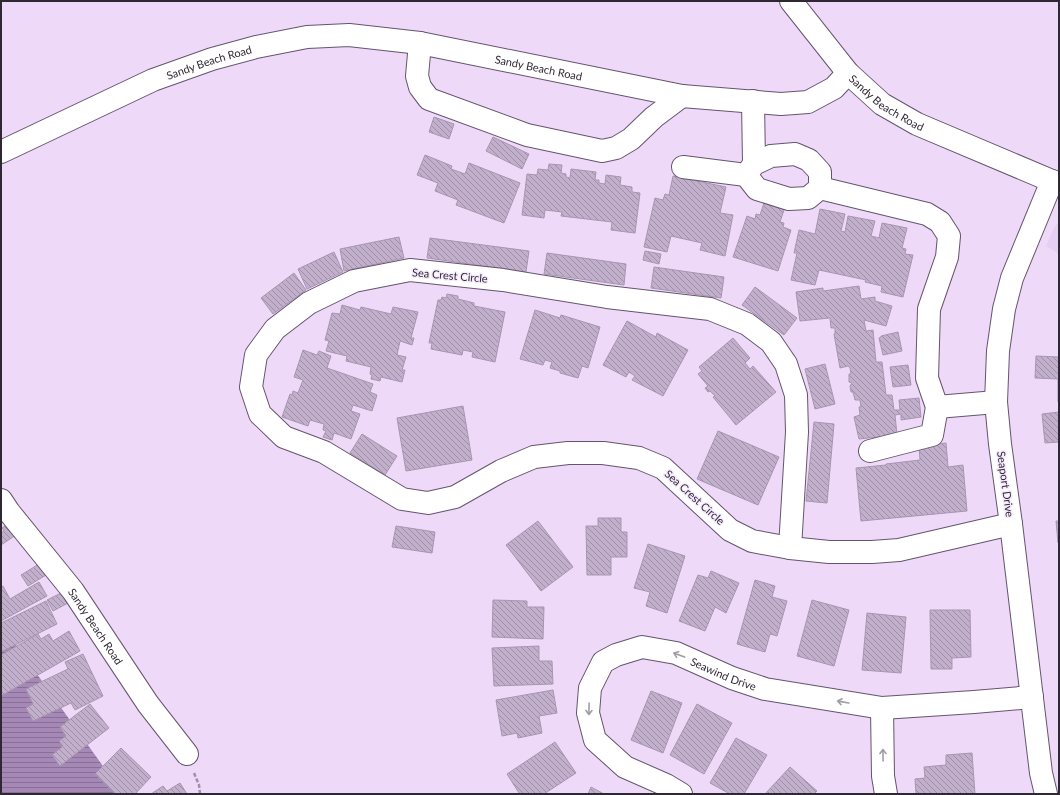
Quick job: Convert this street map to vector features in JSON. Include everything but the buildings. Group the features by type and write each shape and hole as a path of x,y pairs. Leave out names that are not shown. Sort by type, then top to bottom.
{"street":[{"path":"791,1 848,73"},
{"name":"Sandy Beach Road","path":"1,152 153,80 212,59 249,49 308,37 349,35 420,43 682,96 781,104 808,102 834,88 848,73 882,104 917,124 1055,182"},
{"path":"420,43 416,76 420,87 429,99 527,135 602,151 616,148 631,139 654,117 682,96"},
{"path":"753,101 750,170 757,190 789,199 808,198 820,188"},
{"path":"683,167 750,170 771,156 795,154 809,160 820,172 820,188"},
{"name":"Seaport Drive","path":"1046,794 1041,773 996,402 998,351 1012,278 1055,182"},
{"path":"820,188 927,214 940,222 949,236 948,257 929,309 927,378 937,407 932,435 870,451"},
{"name":"Sea Crest Circle","path":"790,548 797,432 796,395 786,364 771,342 747,324 710,309 607,297 503,280 410,270 354,281 309,303 275,329 256,355 251,387 260,414 284,437 324,452 402,498 428,503 455,497 501,470 534,456 603,453 639,458 663,468 730,530 752,541 790,548 829,552 872,552 899,550 1012,524"},
{"path":"937,407 996,402"},
{"name":"Sandy Beach Road","path":"1,500 73,591 148,704 187,754"},
{"name":"Seawind Drive","path":"681,794 666,785 625,767 595,740 588,713 590,688 602,662 616,655 642,647 676,653 732,678 765,689 882,708 1032,697"},
{"path":"882,708 883,776 886,794"}],"shaded area":[{"path":"1059,221 1059,254 1046,246 1054,228"},
{"path":"1,624 123,794 1,794"}]}
